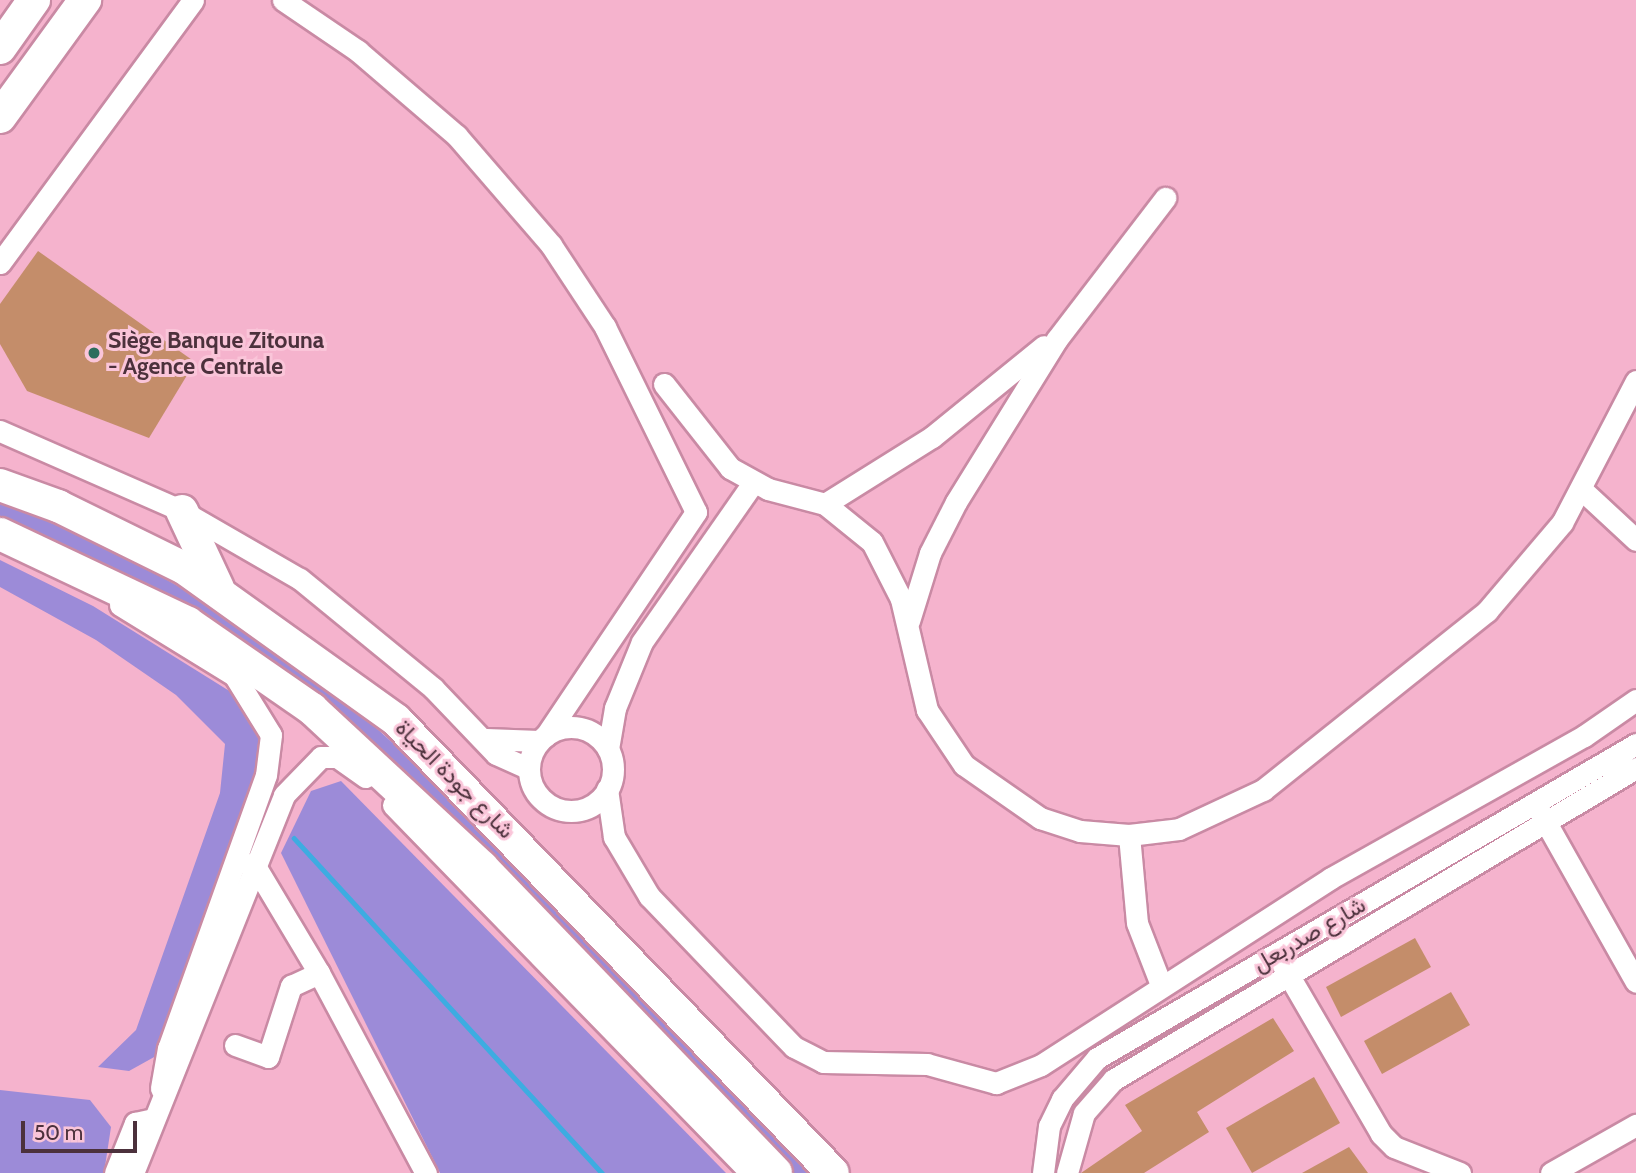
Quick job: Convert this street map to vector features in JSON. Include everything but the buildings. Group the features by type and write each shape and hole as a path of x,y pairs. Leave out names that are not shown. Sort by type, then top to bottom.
{"highway":[{"path":"0,48 34,0"},
{"path":"0,117 85,0"},
{"name":"شارع جودة الحياة","path":"0,485 119,534 219,590 396,720 833,1173"},
{"path":"182,512 219,590"},
{"name":"شارع جودة الحياة","path":"0,534 188,623 312,709 482,867 776,1173"}],"street":[{"path":"0,263 193,0"},
{"path":"283,0 358,51 457,136 551,245 605,327 696,512 543,738 529,769 542,800 577,811 614,836 674,927 779,1036 822,1062 912,1062 982,1083 1010,1081 1161,985 1636,700"},
{"path":"907,634 942,527 1019,399 1073,317 1165,198"},
{"path":"825,505 1002,384 1073,317"},
{"path":"664,384 706,445 753,483 825,505 859,528 884,558 927,710 949,749 981,782 1040,818 1080,831 1129,835 1211,817 1290,771 1507,592 1581,489 1636,381"},
{"path":"1002,384 1019,399"},
{"path":"1,430 182,512 340,607 486,739 503,760 529,769"},
{"path":"614,836 607,789 608,749 615,708 642,642 753,483"},
{"path":"1581,489 1636,540"},
{"path":"0,541 234,674 253,696 271,735 270,756 245,864 184,1057 155,1117 133,1173"},
{"path":"572,696 584,729 608,749"},
{"path":"486,739 543,738 584,729 615,708"},
{"name":"شارع صدربعل","path":"1068,1173 1073,1137 1099,1092 1540,813 1636,744"},
{"path":"245,864 292,782 321,757 348,761 751,1173"},
{"name":"شارع صدربعل","path":"1043,1173 1049,1126 1062,1099 1097,1058 1276,954 1540,813 1636,768"},
{"path":"577,811 607,789"},
{"path":"1540,813 1636,982"},
{"path":"1129,835 1137,923 1161,985"},
{"path":"245,864 319,973 426,1173"},
{"path":"1276,954 1381,1134 1394,1147 1460,1173"},
{"path":"235,1045 268,1057 291,986 319,973"},
{"path":"115,1173 135,1123 155,1117"},
{"path":"1551,1173 1636,1125"}],"shaded area":[{"path":"0,500 123,555 199,598 333,688 436,783 815,1173 784,1173 321,709 0,526"},
{"path":"0,560 93,606 231,692 262,739 262,757 156,1056 129,1071 98,1067 136,1030 220,793 225,744 176,695 96,640 0,587"},
{"path":"341,781 726,1173 440,1173 281,853 311,791"},
{"path":"0,1090 90,1100 111,1127 104,1173 0,1173"}],"waterway":[{"path":"294,838 602,1173"}],"place":[{"name":"Siège Banque Zitouna - Agence Centrale","path":"94,353"}]}
